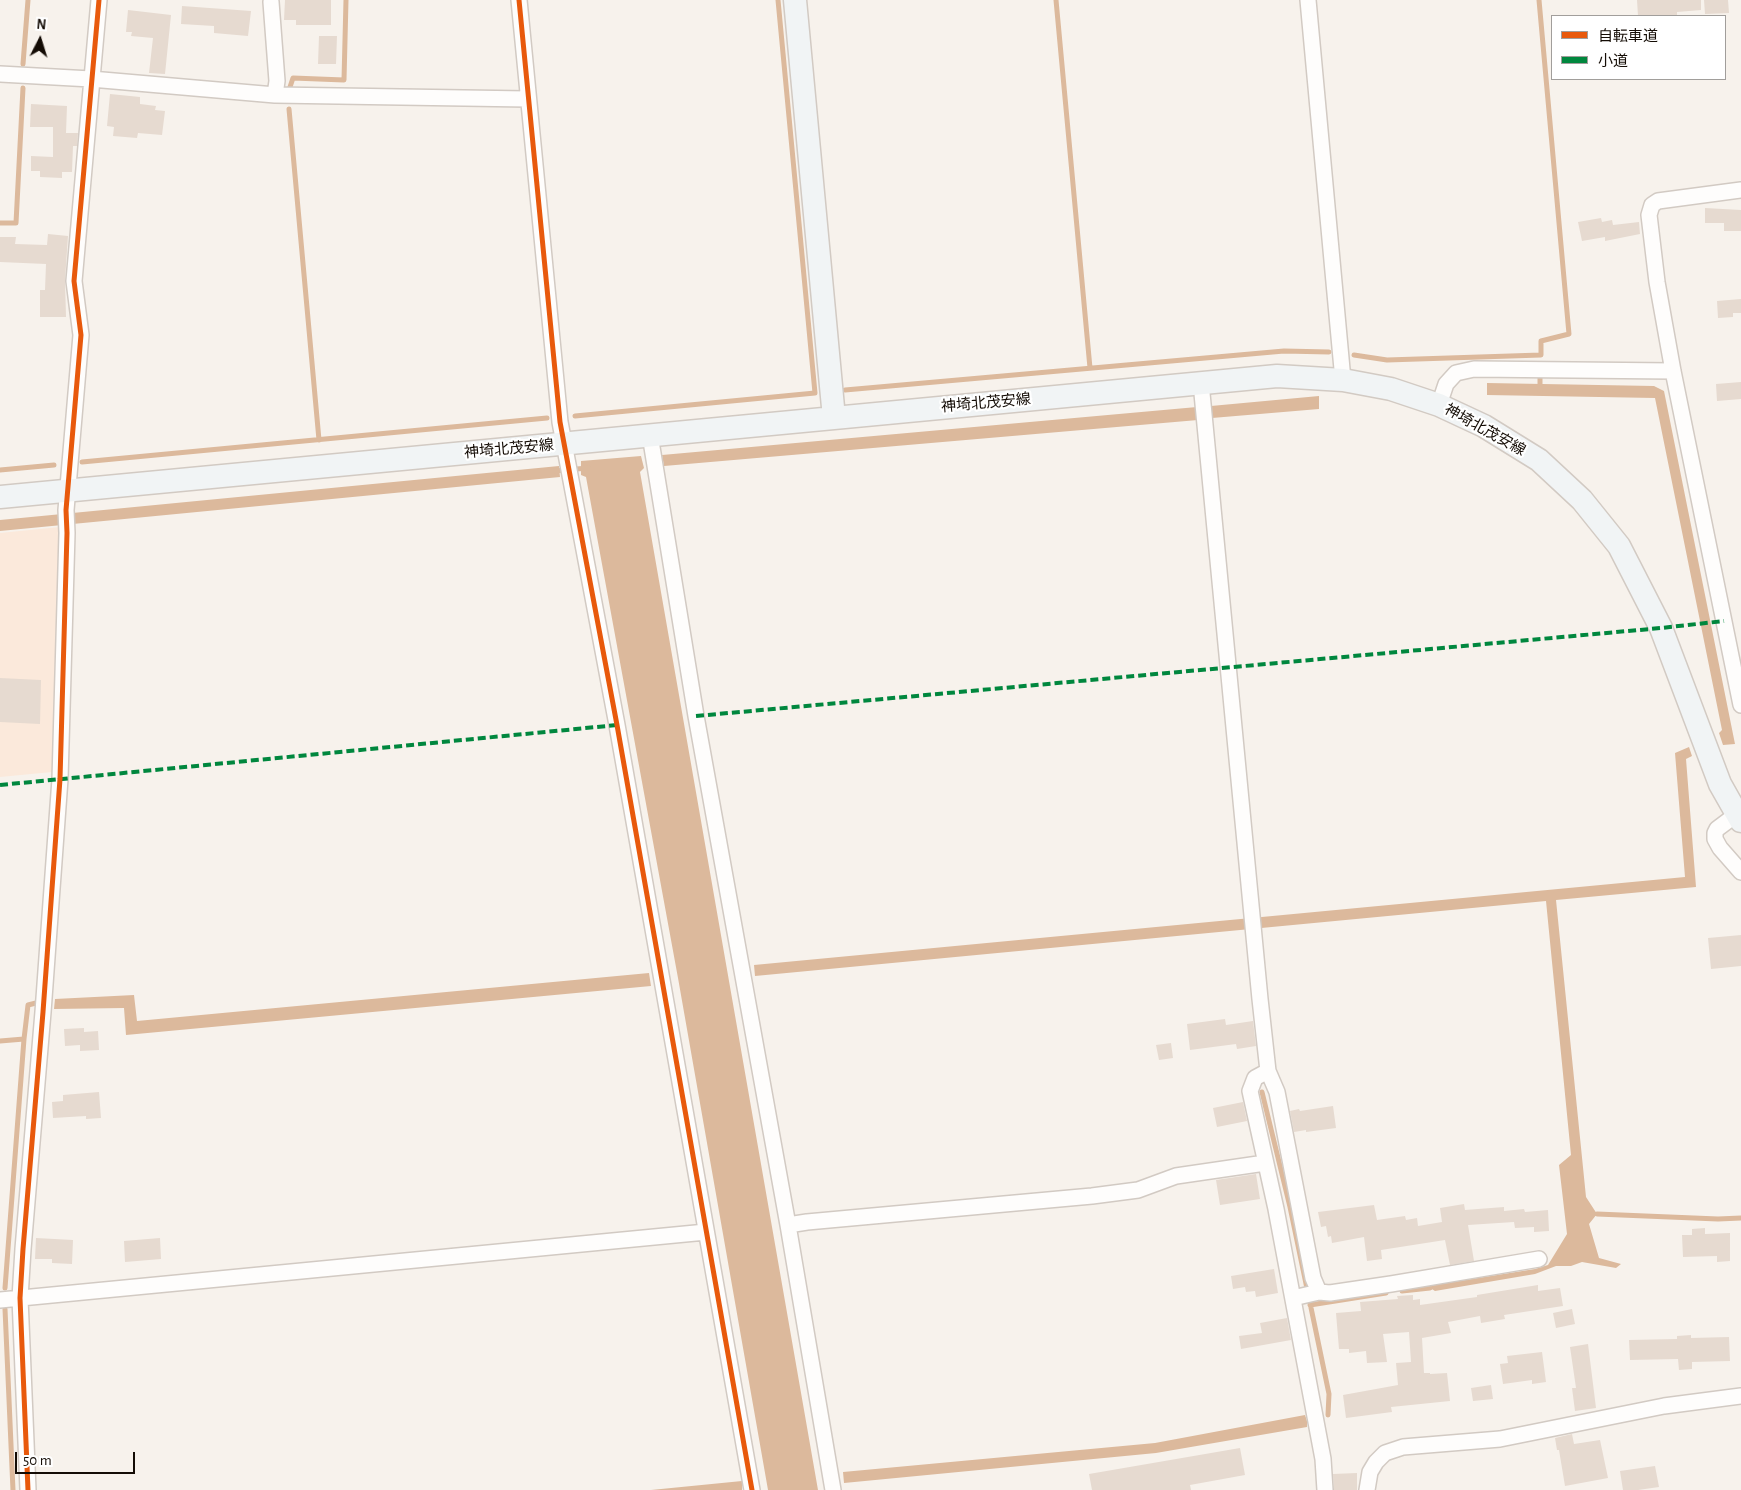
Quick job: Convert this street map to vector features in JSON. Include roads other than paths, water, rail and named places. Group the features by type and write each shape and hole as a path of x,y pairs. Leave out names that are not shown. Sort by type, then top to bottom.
{"main road":[{"path":"795,0 834,418"},
{"name":"神埼北茂安線","path":"0,497 67,500 651,444 834,418 1203,402 1277,376 1343,380 1391,389 1439,405 1484,426 1538,460 1582,500 1619,546 1660,628 1720,784 1740,816"}],"street":[{"path":"28,1490 20,1298 22,1249 44,1012 60,779 67,500 81,335 74,282 99,0"},
{"path":"519,0 527,99 560,422 620,744 752,1490"},
{"path":"1308,0 1343,380"},
{"path":"271,2 277,81 275,96"},
{"path":"0,74 91,79 275,96 527,99"},
{"path":"1741,190 1658,200 1652,205 1649,215 1657,282 1673,371 1741,705"},
{"path":"1439,405 1446,384 1456,373 1474,369 1673,371"},
{"path":"1203,402 1268,1071 1277,1092 1313,1278 1307,1295"},
{"path":"651,444 695,706 788,1225 833,1490"},
{"path":"1740,816 1717,829 1715,839 1720,848 1741,872"},
{"path":"1268,1071 1255,1078 1250,1091 1264,1163 1276,1209 1307,1295 1325,1490"},
{"path":"788,1225 1092,1196 1138,1190 1176,1176 1264,1163"},
{"path":"0,1300 706,1232"},
{"path":"1307,1295 1392,1284 1539,1259"},
{"path":"1367,1490 1370,1472 1376,1462 1385,1453 1403,1447 1500,1439 1664,1406 1741,1396"}],"waterway":[{"path":"23,64 28,0"},
{"path":"290,87 293,78 344,80 346,0"},
{"path":"575,416 815,393 778,0"},
{"path":"1056,0 1090,368"},
{"path":"1354,355 1387,360 1541,355 1541,341 1569,334 1539,0"},
{"path":"0,223 16,223 23,88"},
{"path":"289,109 319,440"},
{"path":"845,390 1284,351 1329,352"},
{"path":"1540,377 1540,390"},
{"path":"82,462 547,418"},
{"path":"0,470 54,465"},
{"path":"554,471 588,468"},
{"path":"0,1041 24,1039 28,1005 36,1003"},
{"path":"5,1288 24,1039"},
{"path":"1262,1092 1290,1207 1329,1394 1328,1415"},
{"path":"1597,1214 1718,1219 1741,1218"},
{"path":"1402,1291 1430,1288"},
{"path":"1310,1305 1386,1293"},
{"path":"5,1309 13,1490"}]}
